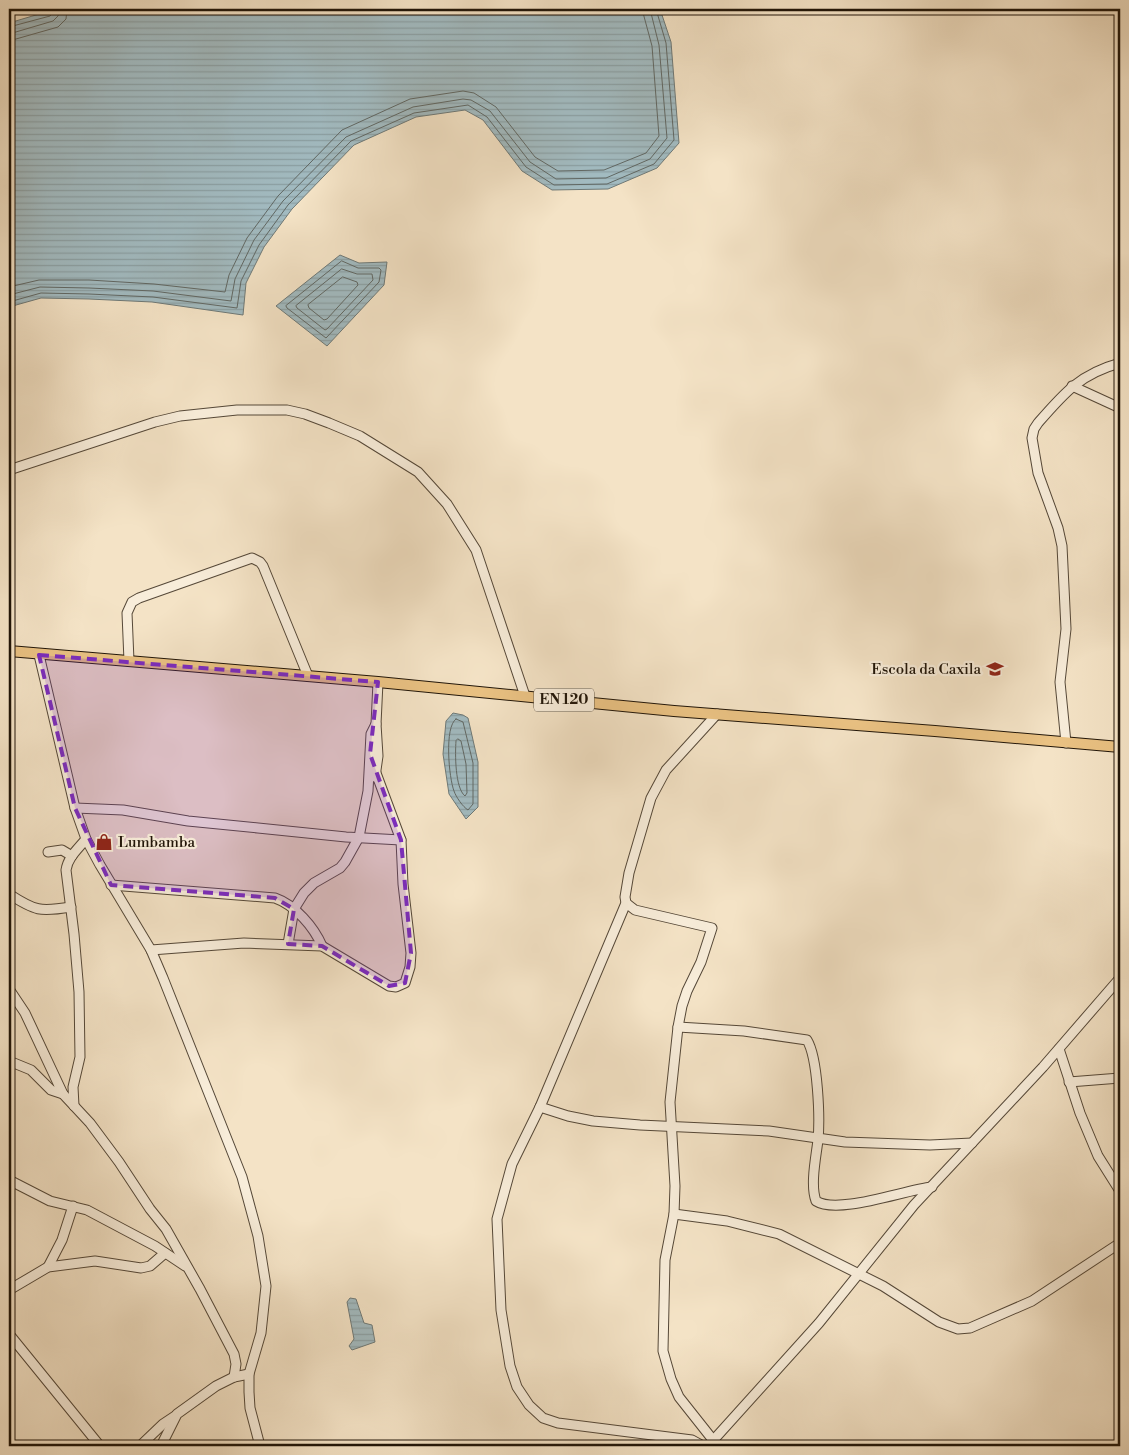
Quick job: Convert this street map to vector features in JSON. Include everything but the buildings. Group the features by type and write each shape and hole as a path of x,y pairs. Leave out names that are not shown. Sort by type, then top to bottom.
{"main road":[{"name":"EN 120","path":"9,651 378,682 717,714 935,730 1120,747"}],"street":[{"path":"1066,742 1060,682 1066,628 1062,546 1058,528 1038,473 1032,438 1038,423 1072,386 1091,373 1120,363"},
{"path":"1072,386 1120,408"},
{"path":"9,470 155,422 188,415 237,410 287,410 304,414 344,429 381,448 418,472 446,504 476,550 525,696"},
{"path":"129,661 127,613 132,602 252,558 263,566 308,676"},
{"path":"39,655 75,808 86,839 111,885 151,950 242,1177 258,1236 266,1286 261,1333 249,1374 250,1408 260,1446"},
{"path":"368,791 376,773 378,756 376,724 378,682"},
{"path":"703,1446 692,1440 558,1423 543,1418 530,1405 517,1387 510,1366 501,1310 497,1219 512,1164 540,1107 626,903 625,897 629,873 651,798 666,770 717,714"},
{"path":"288,944 294,908 304,893 314,883 340,868 359,837 368,791 371,734 376,724"},
{"path":"151,950 244,943 322,946 389,986 396,987 405,983 410,967 411,953 400,840 376,773"},
{"path":"75,808 123,810 188,820 400,840"},
{"path":"74,1106 73,1086 80,1057 79,992 66,870 67,863 86,839"},
{"path":"48,852 62,850 72,856"},
{"path":"111,885 275,898 294,908 316,934 322,946"},
{"path":"9,894 33,909 48,911 71,907"},
{"path":"626,903 635,910 712,928 701,962 687,991 678,1027 670,1102 675,1186 674,1214 665,1260 663,1350 671,1378 679,1396 710,1443 819,1323 914,1205 1059,1049 1120,978"},
{"path":"9,989 25,1013 63,1094 119,1162 150,1210 166,1229 234,1354 236,1364 234,1378"},
{"path":"678,1027 744,1031 807,1040 811,1048 818,1090 818,1138 814,1167 814,1198 820,1204 855,1204 920,1188 932,1187"},
{"path":"1059,1049 1080,1113 1098,1156 1120,1191"},
{"path":"9,1061 31,1070 51,1090 63,1094"},
{"path":"1069,1082 1120,1078"},
{"path":"540,1107 568,1116 593,1121 672,1127 769,1130 845,1142 930,1146 972,1143"},
{"path":"9,1180 50,1201 87,1210 165,1253 186,1268"},
{"path":"48,1267 62,1240 73,1206"},
{"path":"674,1214 727,1221 779,1234 883,1286 939,1322 963,1329 970,1328 1032,1301 1120,1243"},
{"path":"9,1290 48,1267 95,1261 140,1268 150,1266 165,1253"},
{"path":"9,1334 100,1446"},
{"path":"140,1446 162,1424 216,1386 249,1374"},
{"path":"161,1446 177,1414"}],"highlighted area":[{"path":"39,655 378,682 370,754 401,840 411,953 405,983 389,986 322,946 288,944 294,909 275,898 111,885 75,808"}],"water":[{"path":"56,9 660,9 671,42 679,143 657,168 608,189 552,190 522,171 483,120 465,110 416,117 354,145 292,209 264,247 246,283 243,315 152,302 89,299 41,298 9,307 9,23"},
{"path":"340,255 359,263 387,262 384,285 327,346 276,306"},
{"path":"453,713 468,718 478,762 478,807 466,819 449,794 443,754 446,721"},
{"path":"350,1298 356,1299 364,1323 372,1325 375,1342 352,1350 349,1346 354,1339 347,1302"}],"place":[{"name":"Escola da Caxila","path":"995,669"},
{"name":"Lumbamba","path":"104,842"}]}
